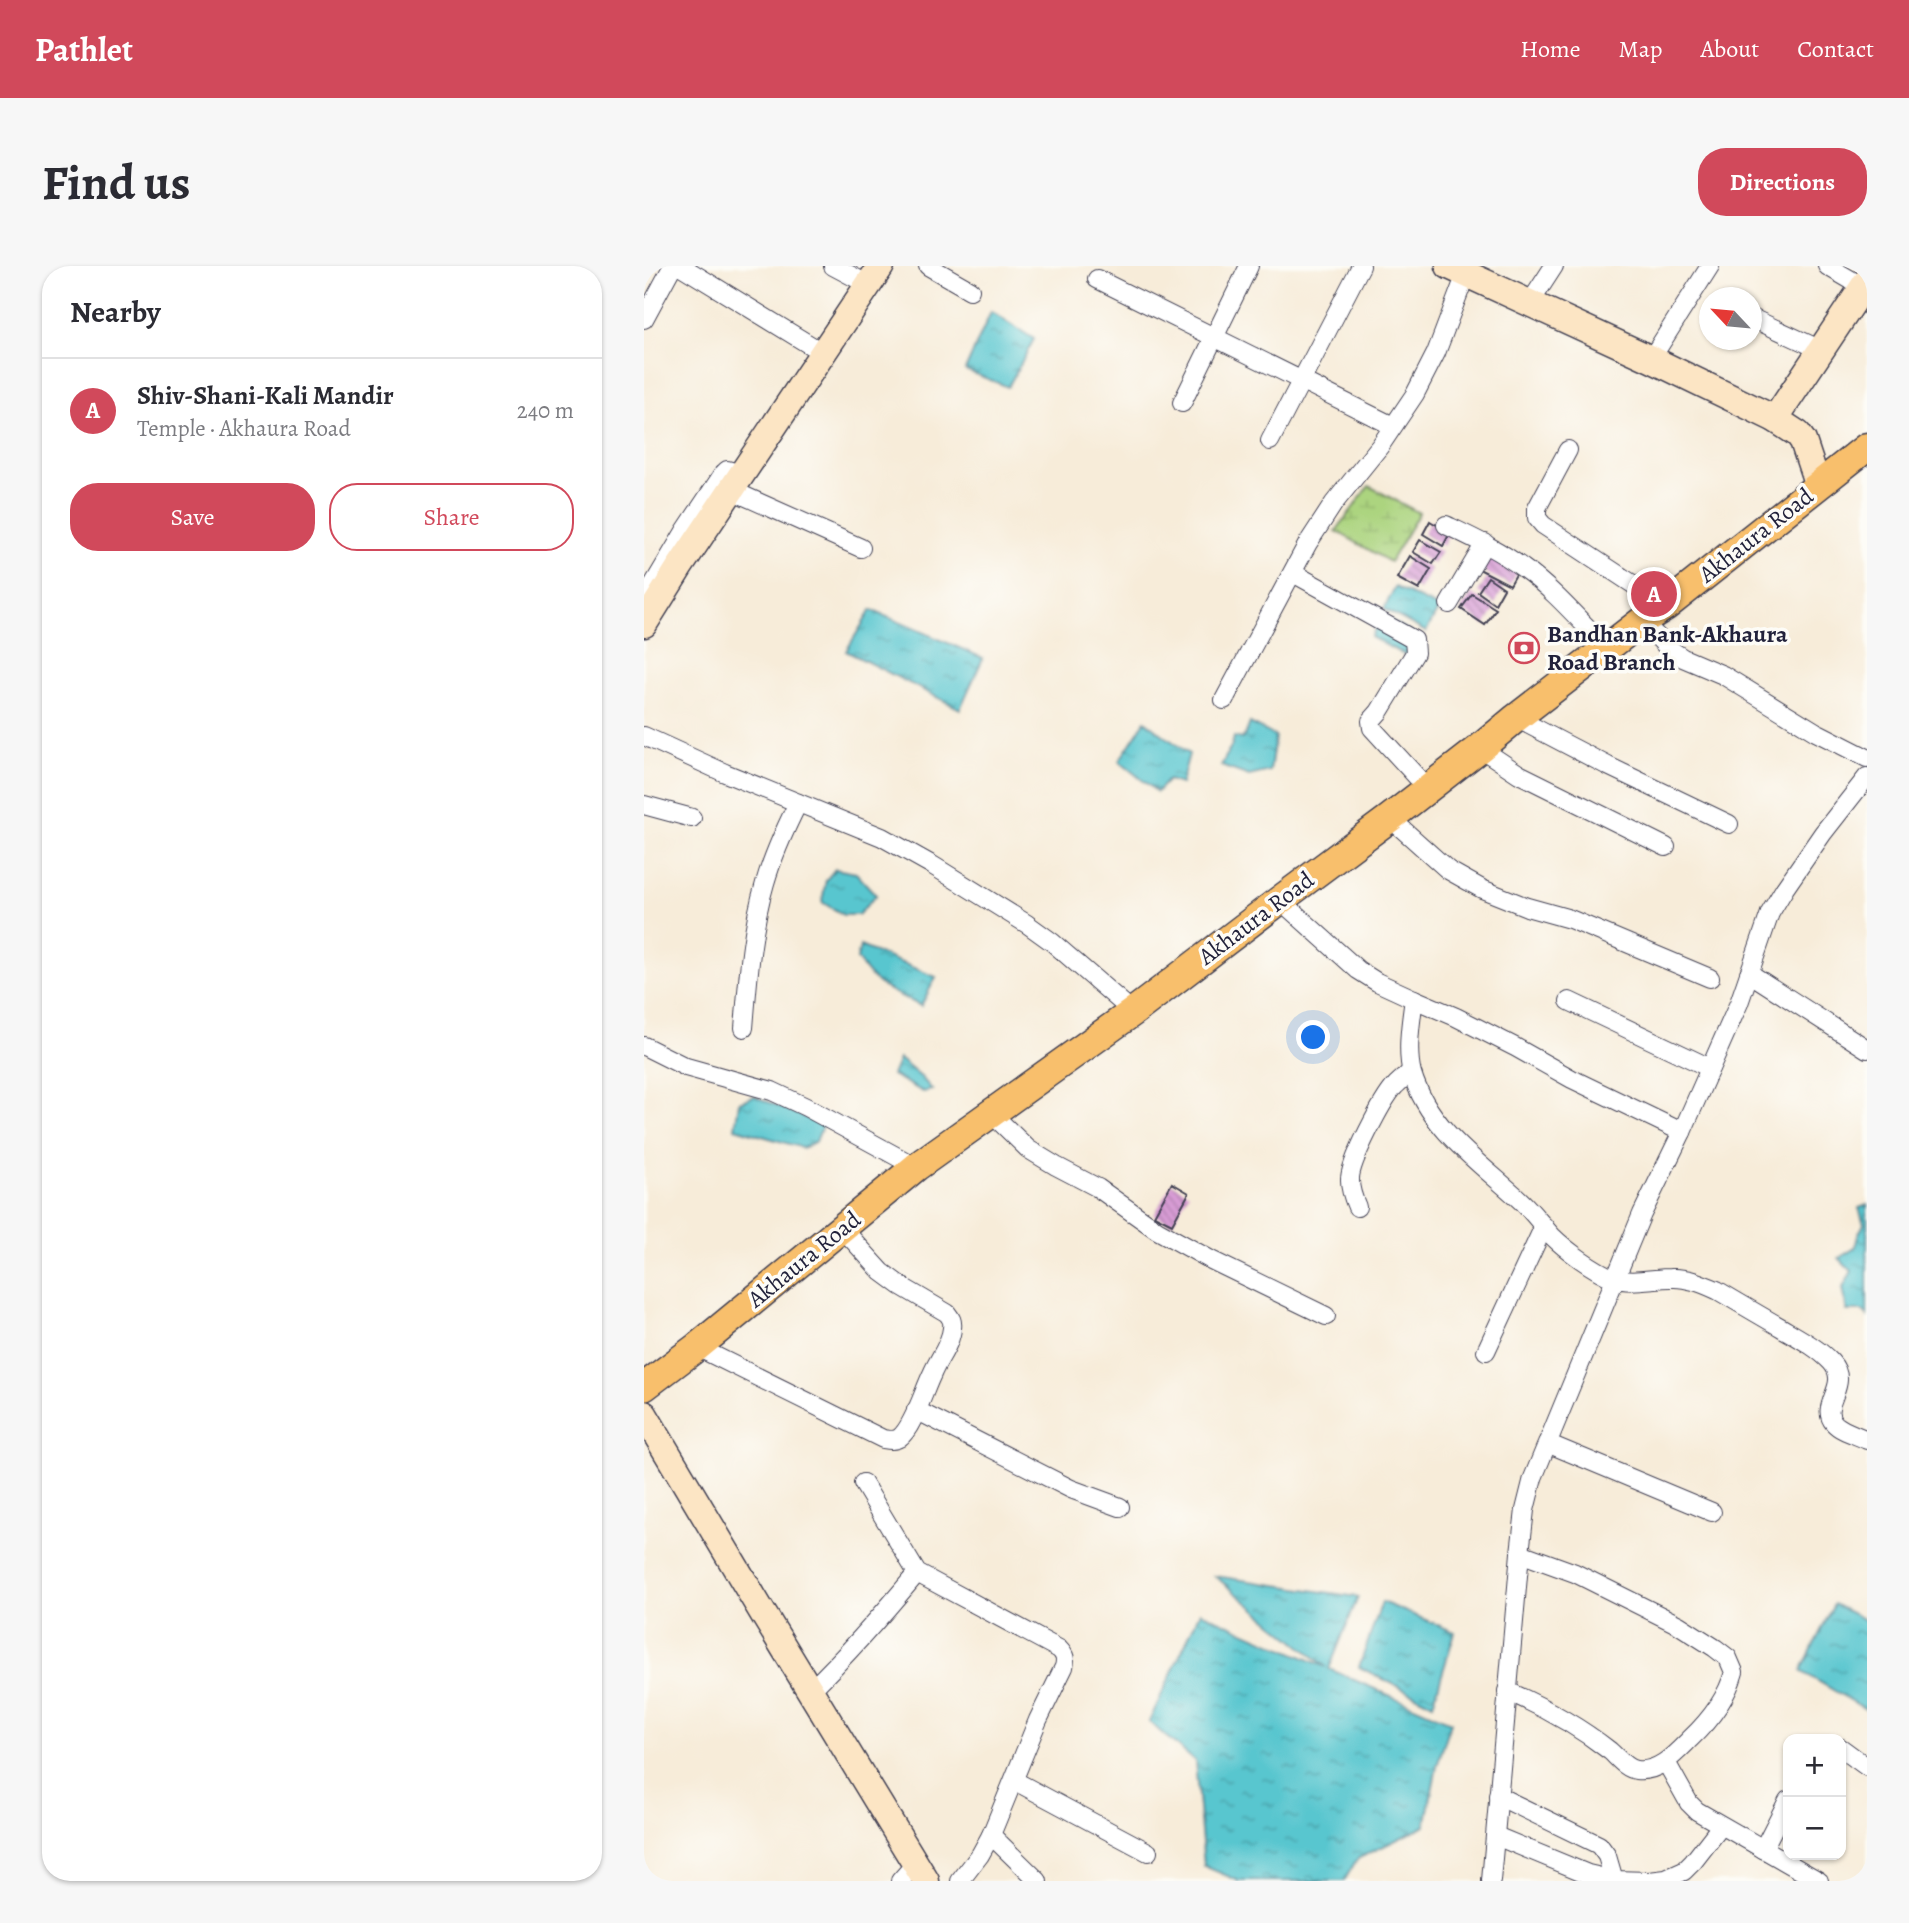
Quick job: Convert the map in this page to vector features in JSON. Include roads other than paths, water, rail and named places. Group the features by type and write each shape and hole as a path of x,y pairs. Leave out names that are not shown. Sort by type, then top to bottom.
{"main road":[{"name":"Akhaura Road","path":"644,1387 697,1347 916,1167 1133,1012 1390,818 1642,621 1666,606 1867,447"}],"street":[{"path":"645,312 675,266"},
{"path":"681,266 823,354"},
{"path":"644,624 823,354 865,273 832,266"},
{"path":"928,266 971,290"},
{"path":"1182,403 1249,266"},
{"path":"1270,441 1361,266"},
{"path":"1530,303 1554,266"},
{"path":"1704,287 1710,266"},
{"path":"1775,419 1865,284 1827,266"},
{"path":"1224,700 1308,543 1334,503 1380,446 1415,394 1436,353 1458,270 1775,419 1804,441 1818,485"},
{"path":"1097,279 1393,426"},
{"path":"1651,359 1699,299"},
{"path":"1762,323 1821,350"},
{"path":"1568,450 1537,508 1537,518 1543,525 1666,606"},
{"path":"644,600 685,531 727,470 737,482 861,548"},
{"path":"1446,525 1485,543 1523,568 1607,648"},
{"path":"1449,604 1485,543"},
{"path":"1293,573 1414,640 1415,653 1371,721 1371,728 1428,789"},
{"path":"1642,621 1668,648 1683,658 1723,676 1816,732 1867,758"},
{"path":"1516,718 1729,824"},
{"path":"644,736 724,773 882,837 932,864 1052,942 1133,1012"},
{"path":"1480,748 1519,774 1666,848"},
{"path":"1491,1881 1520,1553 1529,1492 1642,1214 1739,1003 1770,914 1784,888 1823,833 1867,778"},
{"path":"744,1028 749,967 765,884 780,841 798,803"},
{"path":"644,806 692,818"},
{"path":"1390,818 1448,870 1482,889 1570,919 1710,978"},
{"path":"1280,900 1358,970 1377,982 1456,1017 1572,1079 1682,1132"},
{"path":"1749,973 1867,1049"},
{"path":"1414,999 1410,1026 1411,1071 1423,1100 1466,1152 1523,1202 1553,1237 1603,1273 1615,1278 1628,1280 1673,1277 1701,1283 1807,1343 1832,1363 1839,1376 1830,1406 1830,1418 1836,1425 1867,1440"},
{"path":"1569,1001 1710,1068"},
{"path":"644,1046 686,1067 772,1091 916,1167"},
{"path":"1357,1207 1350,1191 1349,1178 1355,1157 1386,1098 1411,1071"},
{"path":"992,1114 1028,1149 1098,1188 1157,1230 1326,1316"},
{"path":"1486,1351 1544,1226"},
{"path":"697,1347 883,1439 894,1440 900,1437 916,1410 951,1336 951,1318 883,1272 842,1228"},
{"path":"916,1410 1071,1489 1120,1507"},
{"path":"644,1414 811,1690 870,1791 914,1875"},
{"path":"1547,1443 1712,1512"},
{"path":"863,1483 917,1573 1064,1654 1064,1667 1038,1720 991,1835 960,1881"},
{"path":"1507,1691 1570,1722 1632,1769 1645,1769 1666,1762 1707,1723 1729,1688 1734,1672 1732,1663 1715,1648 1679,1625 1575,1573 1520,1553"},
{"path":"811,1690 873,1627 917,1573"},
{"path":"1846,1752 1867,1767"},
{"path":"1666,1762 1689,1803 1697,1811 1819,1881"},
{"path":"1015,1780 1148,1852"},
{"path":"1498,1796 1599,1845 1607,1856 1614,1880"},
{"path":"1763,1849 1783,1810"},
{"path":"1496,1836 1588,1874 1614,1880 1648,1881 1676,1875 1693,1862 1721,1826"},
{"path":"991,1835 1038,1881"}],"water":[{"path":"991,312 1034,339 1008,387 965,370"},
{"path":"1395,587 1439,608 1426,632 1384,609"},
{"path":"871,610 983,658 960,709 846,651"},
{"path":"1381,615 1422,638 1412,659 1371,637"},
{"path":"1145,721 1189,754 1181,784 1168,780 1157,792 1119,761"},
{"path":"1250,723 1275,736 1270,771 1249,776 1221,766 1234,737 1242,739"},
{"path":"835,869 856,873 876,895 858,915 843,915 822,902 826,880"},
{"path":"860,946 936,977 921,1006 885,988 871,976 857,959"},
{"path":"899,1059 932,1090 923,1092 892,1075"},
{"path":"754,1096 823,1125 816,1141 803,1148 735,1128 739,1102"},
{"path":"1867,1205 1867,1316 1863,1311 1847,1311 1843,1288 1852,1271 1839,1258 1855,1248 1864,1224 1859,1208"},
{"path":"1215,1576 1358,1597 1329,1669 1451,1722 1437,1766 1425,1826 1357,1859 1344,1881 1239,1881 1204,1866 1195,1761 1149,1722 1200,1612 1326,1667"},
{"path":"1382,1602 1455,1632 1433,1704 1359,1667"},
{"path":"1834,1604 1867,1621 1867,1710 1801,1671"}],"place":[{"name":"Shiv-Shani-Kali Mandir","path":"1654,594"},
{"name":"Bandhan Bank-Akhaura Road Branch","path":"1524,648"}]}
